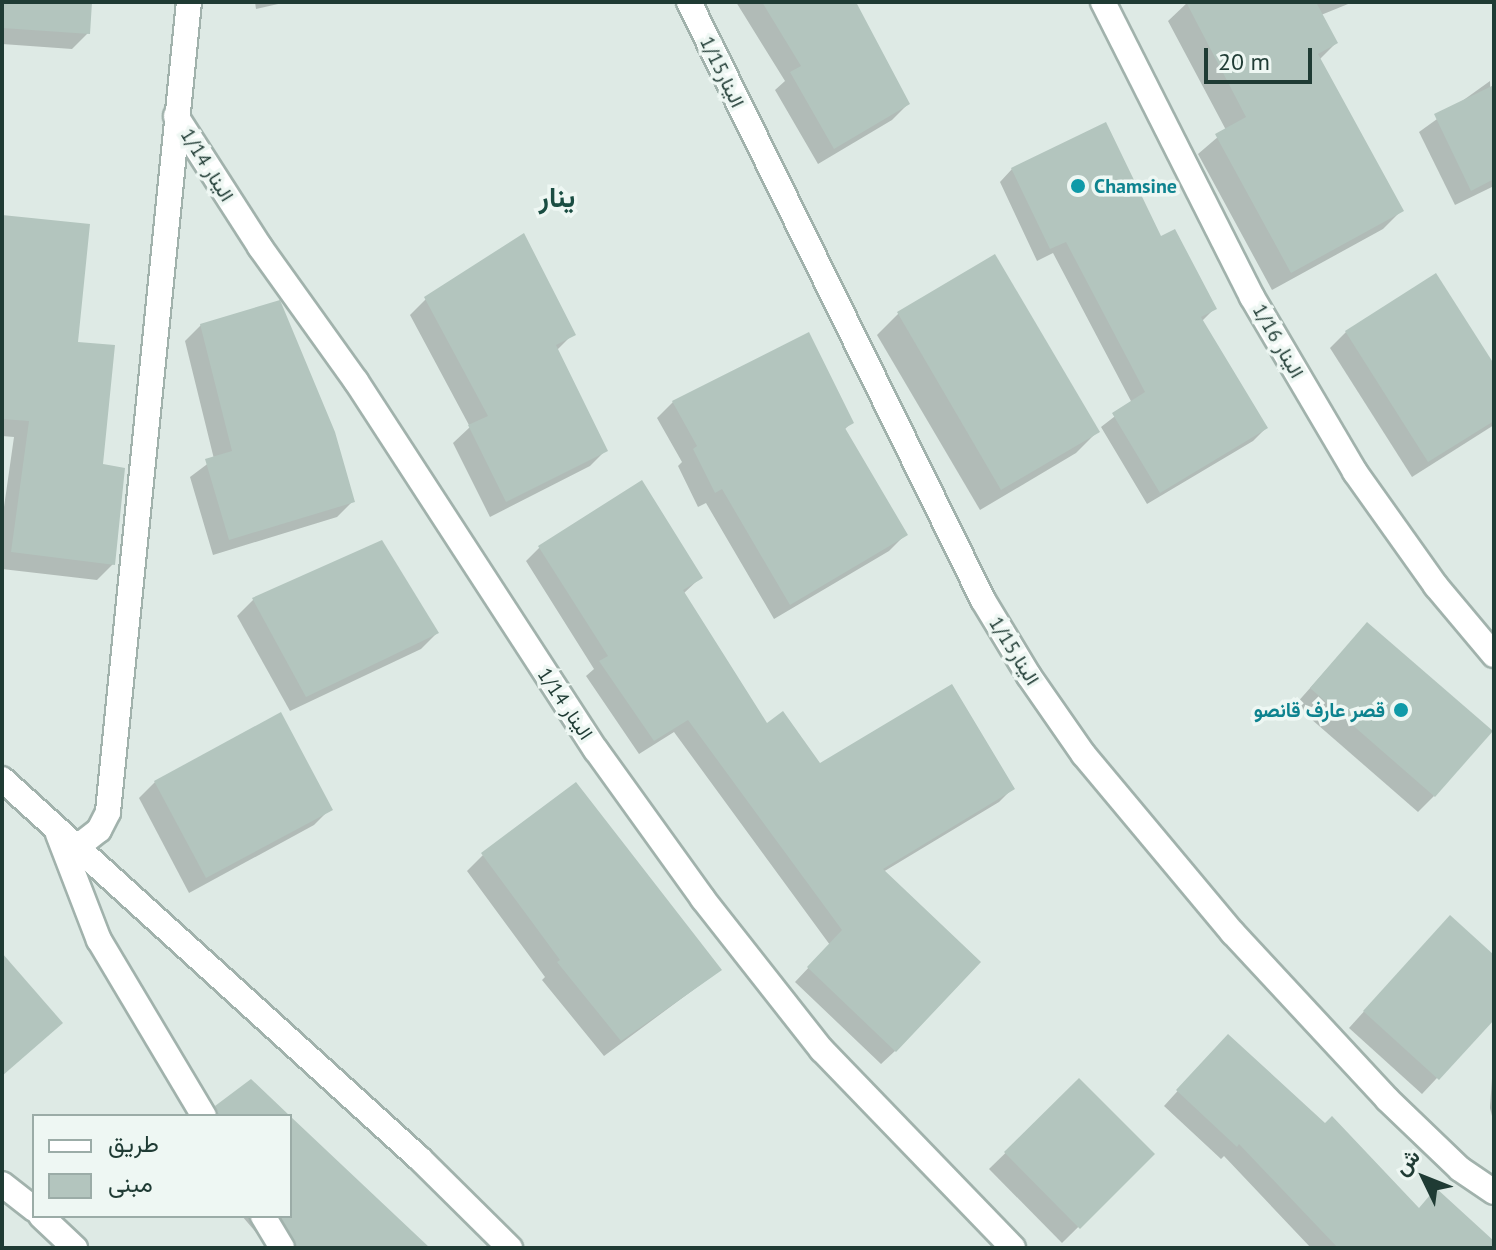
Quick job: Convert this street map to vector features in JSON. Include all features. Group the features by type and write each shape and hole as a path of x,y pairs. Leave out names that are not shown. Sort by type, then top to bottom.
{"street":[{"path":"76,848 99,830 108,812 189,2"},
{"name":"الينار1/15","path":"689,2 983,600 1029,676 1084,755 1233,933 1387,1099 1460,1169 1494,1192"},
{"name":"الينار 1/16","path":"1103,2 1252,297 1355,472 1436,586 1494,655"},
{"name":"الينار 1/14","path":"176,116 251,234 356,381 596,750 703,899 822,1050 1013,1248"},
{"path":"2,779 408,1148 510,1248"},
{"path":"55,828 99,940 203,1114"},
{"path":"2,1184 32,1207"},
{"path":"43,1218 75,1248"},
{"path":"264,1218 282,1248"}],"building":[{"path":"2,2 92,2 90,34 2,28"},
{"path":"762,2 856,2 910,104 834,149 790,72 801,66"},
{"path":"1186,2 1316,2 1338,43 1318,54 1404,211 1291,273 1215,134 1246,117"},
{"path":"1494,85 1494,179 1471,191 1434,114"},
{"path":"1106,122 1161,236 1175,229 1217,309 1201,317 1268,428 1160,493 1112,413 1145,392 1066,242 1050,249 1011,168"},
{"path":"2,215 90,224 78,342 115,345 103,464 125,468 115,565 11,552 29,421 2,419"},
{"path":"524,233 576,335 556,345 608,451 506,502 468,425 488,416 424,297"},
{"path":"995,254 1100,432 1001,490 897,312"},
{"path":"1436,273 1494,364 1494,421 1428,462 1345,331"},
{"path":"280,300 335,432 355,502 229,540 205,459 232,451 200,324"},
{"path":"809,332 854,423 845,428 908,535 790,605 722,489 715,493 693,449 697,446 672,401"},
{"path":"642,480 703,578 683,590 767,723 783,711 820,763 952,684 1015,789 883,869 981,962 896,1052 807,967 842,930 688,720 654,741 599,661 608,656 538,546"},
{"path":"382,540 439,633 306,697 252,598"},
{"name":"قصر عارف قانصو","path":"1367,622 1493,731 1435,797 1310,688"},
{"path":"281,712 333,810 206,878 154,781"},
{"path":"576,782 722,970 621,1041 557,962 560,960 481,853"},
{"path":"1450,915 1494,955 1494,1020 1439,1080 1363,1011"},
{"path":"2,953 63,1023 2,1076"},
{"path":"1228,1034 1325,1123 1332,1116 1419,1208 1436,1188 1494,1241 1494,1248 1338,1248 1239,1144 1237,1147 1176,1090"},
{"path":"1079,1078 1155,1154 1080,1229 1004,1152"},
{"path":"251,1079 288,1114 218,1114 215,1106"},
{"path":"292,1118 430,1248 297,1248 281,1218 292,1218"}],"place":[{"name":"Chamsine","path":"1078,186"},
{"name":"قصر عارف قانصو","path":"1401,710"}],"district":[{"name":"ينار","path":"557,197"}]}
